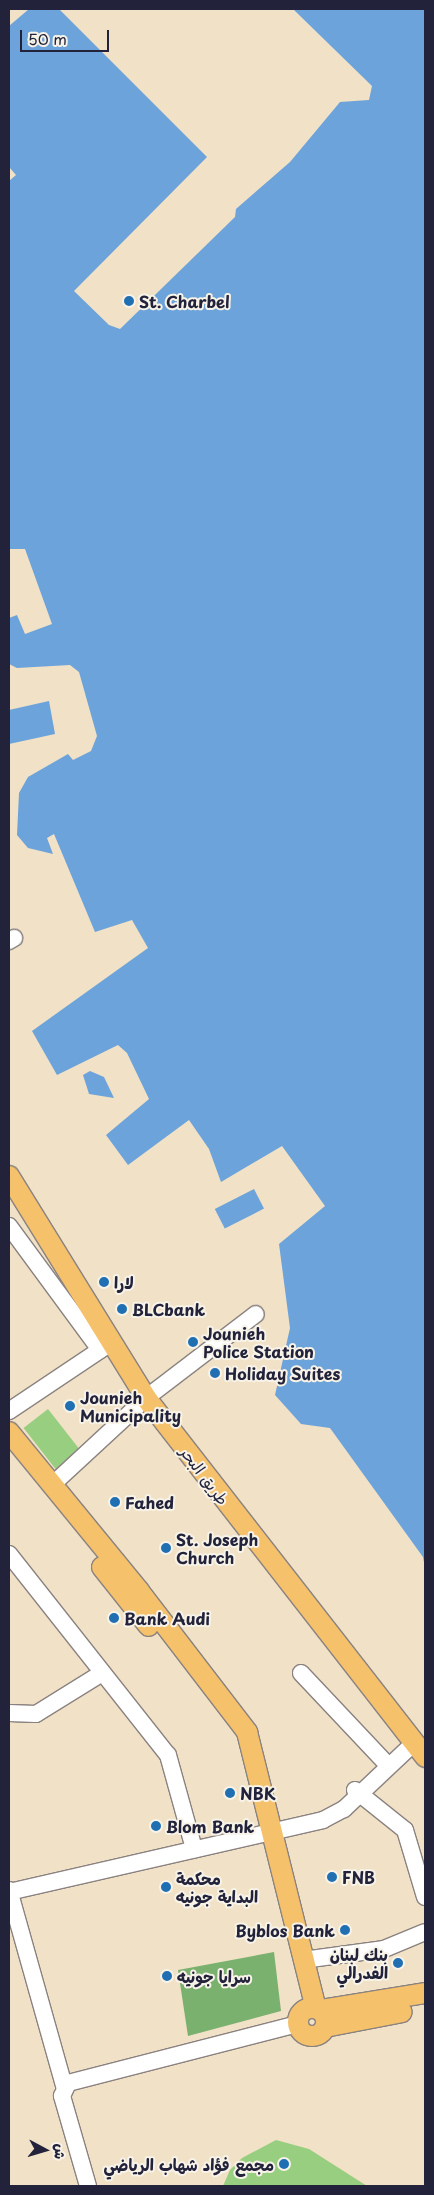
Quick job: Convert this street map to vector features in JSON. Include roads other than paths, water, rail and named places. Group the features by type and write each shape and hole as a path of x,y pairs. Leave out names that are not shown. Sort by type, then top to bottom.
{"main road":[{"name":"طريق البحر","path":"9,1176 104,1347 146,1398 416,1746"},
{"path":"9,1432 237,1715 254,1749 269,1829 311,2019"},
{"path":"9,1453 231,1723 246,1751 269,1829 303,1960 311,2019"},
{"path":"311,2019 425,1993"},
{"path":"311,2019 425,2007"}],"street":[{"name":"طريق البحر","path":"9,1226 104,1347"},
{"path":"52,1485 146,1398 256,1314"},
{"path":"9,1411 104,1347"},
{"path":"9,1554 168,1756 194,1845"},
{"path":"301,1672 381,1769"},
{"path":"9,1713 36,1714 102,1673"},
{"path":"88,2186 63,2098 64,2086 9,1889 194,1845 323,1820 381,1769 416,1746"},
{"path":"357,1792 405,1830 425,1897"},
{"path":"303,1960 384,1949 425,1932"},
{"path":"64,2086 258,2037 311,2019"}],"water":[{"path":"29,9 59,9 207,157 74,291 109,325 120,329 235,217 236,209 290,162 340,102 369,100 372,86 293,9 425,9 425,1568 423,1557 330,1428 301,1424 275,1395 290,1328 279,1244 325,1206 282,1146 221,1182 209,1149 189,1120 128,1165 106,1135 149,1099 127,1053 118,1045 57,1075 32,1031 148,948 132,920 95,932 54,834 47,838 53,854 28,848 17,835 19,793 28,777 68,754 73,760 91,751 97,736 79,672 70,665 17,668 9,664 9,618 17,615 25,634 52,624 25,549 9,549 9,181 16,175 9,167 9,26"},
{"path":"49,701 55,734 9,744 9,710"},
{"path":"90,1071 104,1077 114,1098 89,1094 83,1075"},
{"path":"254,1189 264,1209 225,1229 215,1209"}],"place":[{"name":"St. Charbel","path":"129,301"},
{"name":"لارا","path":"104,1282"},
{"name":"BLCbank","path":"122,1309"},
{"name":"Jounieh Police Station","path":"193,1342"},
{"name":"Holiday Suites","path":"215,1373"},
{"name":"Jounieh Municipality","path":"70,1406"},
{"name":"Fahed","path":"115,1502"},
{"name":"St. Joseph Church","path":"166,1548"},
{"name":"Bank Audi","path":"114,1618"},
{"name":"NBK","path":"230,1793"},
{"name":"Blom Bank","path":"156,1826"},
{"name":"FNB","path":"332,1877"},
{"name":"محكمة البداية جونيه","path":"166,1887"},
{"name":"Byblos Bank","path":"345,1930"},
{"name":"بنك لبنان الفدرالي","path":"398,1963"},
{"name":"سرايا جونيه","path":"167,1976"},
{"name":"مجمع فؤاد شهاب الرياضي","path":"284,2164"}]}
